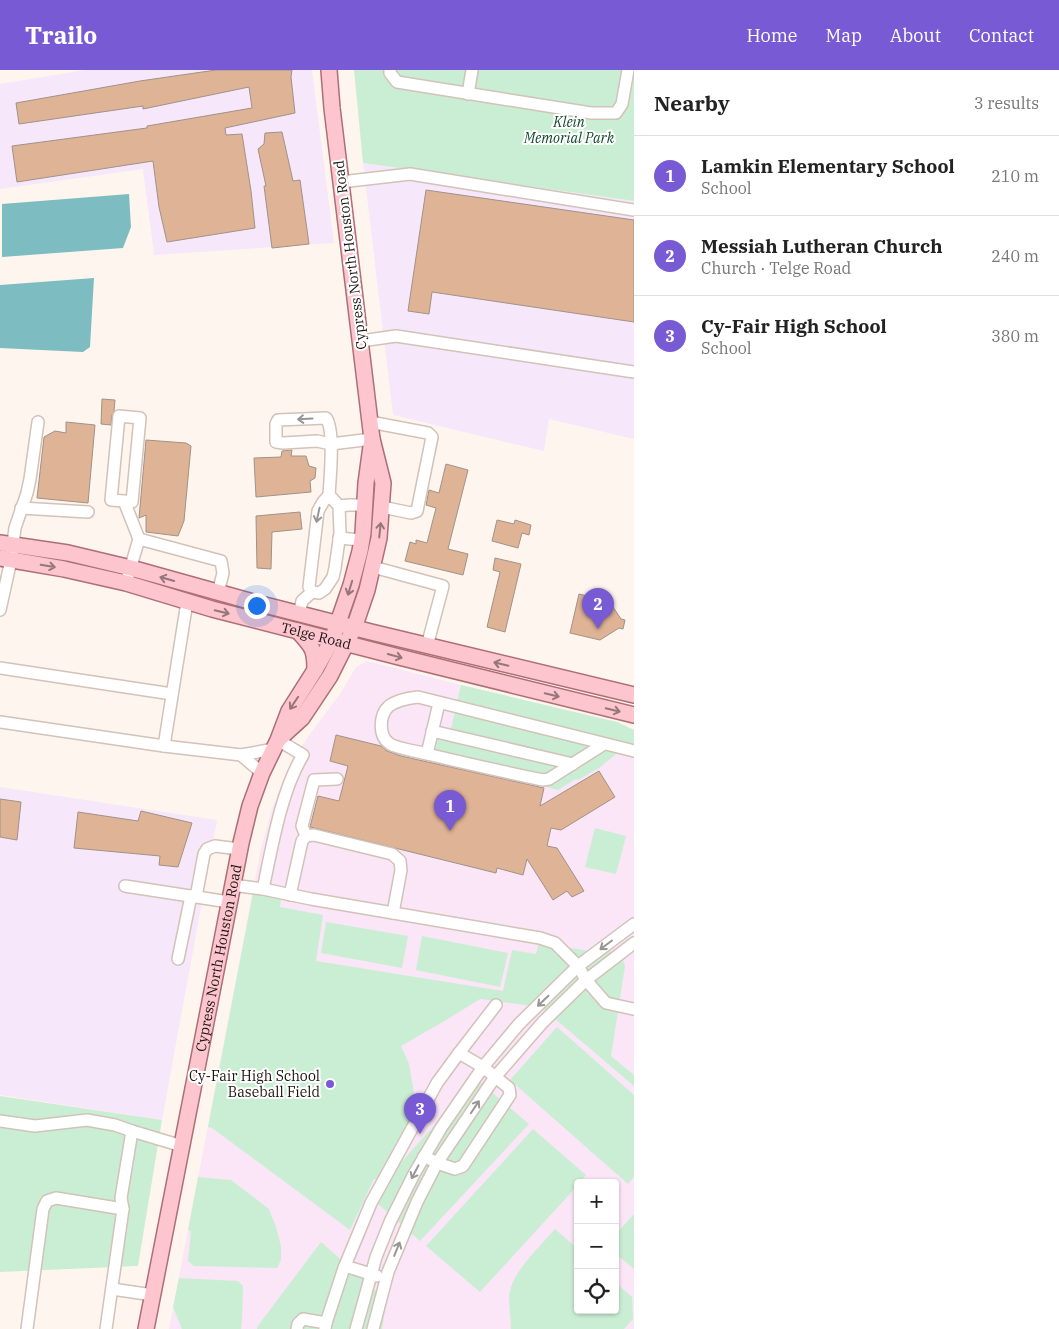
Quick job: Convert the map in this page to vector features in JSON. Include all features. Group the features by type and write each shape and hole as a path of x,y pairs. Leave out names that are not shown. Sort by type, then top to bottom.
{"main road":[{"name":"Cypress North Houston Road","path":"276,744 302,718 330,676 347,644 368,590 379,538 382,507 383,484 372,439 329,70"},
{"name":"Cypress North Houston Road","path":"146,1329 239,849 250,806 262,773 289,711 332,640 351,585 361,540 372,439"},
{"name":"Telge Road","path":"6,551 68,553 131,568 338,624 634,695"},
{"name":"Telge Road","path":"6,551 64,569 126,583 212,609 634,715"},
{"path":"298,631 313,649 315,670"}],"lane":[{"path":"390,70 396,82 591,113 616,113 622,104 628,70"},
{"path":"468,94 472,70"},
{"path":"341,182 410,174 634,210"},
{"path":"360,341 396,336 634,372"},
{"path":"119,416 140,418 132,502 124,501 111,500 119,416"},
{"path":"312,592 309,587 318,511 329,495 331,444 329,421 326,418 278,420 276,424 276,442 317,441 331,444 372,439"},
{"path":"0,610 6,551 27,493 38,422"},
{"path":"370,422 428,433 432,438 417,510 411,513 382,507"},
{"path":"312,592 319,593 325,589 333,577 339,538 339,506 329,495"},
{"path":"124,501 139,539 126,583"},
{"path":"339,506 365,505"},
{"path":"21,508 88,512"},
{"path":"339,538 361,540"},
{"path":"139,539 221,561 223,573 218,593"},
{"path":"373,567 443,586 427,646"},
{"path":"299,614 302,601 312,592"},
{"path":"164,746 187,602"},
{"path":"0,668 172,694"},
{"path":"604,744 549,779 543,780 427,754 388,743 382,734 381,722 387,708 409,698 418,697 634,751"},
{"path":"427,754 438,703"},
{"path":"0,722 164,746 241,755 276,744 303,755 296,767 285,798 263,889"},
{"path":"432,731 573,764"},
{"path":"241,755 262,773"},
{"path":"306,836 302,826 314,780 337,779"},
{"path":"290,894 302,841 306,836 314,835 392,854 400,861 401,870 393,913"},
{"path":"178,959 204,854 207,849 216,846 239,849"},
{"path":"232,885 540,938 555,943 578,966 586,980 606,1003 632,1009"},
{"path":"125,886 229,902"},
{"path":"356,1329 376,1257 390,1222 424,1156 482,1067 519,1024 578,966 634,924"},
{"path":"373,1329 386,1279 417,1202 437,1163 495,1077 543,1022 586,980 634,943"},
{"path":"297,1329 298,1324 303,1319 326,1326 345,1266 371,1203 437,1083 496,1005"},
{"path":"424,1156 455,1169 464,1166 510,1095 509,1088 482,1067 459,1053"},
{"path":"0,1121 35,1126 87,1120 115,1124 182,1146"},
{"path":"106,1329 123,1209 121,1198 132,1131"},
{"path":"27,1329 43,1209 47,1201 56,1198 123,1209"},
{"path":"345,1266 386,1279"},
{"path":"112,1289 153,1295"}],"shaded area":[{"path":"85,70 312,70 334,243 154,255 143,169 0,189 0,84"},
{"path":"363,163 634,201 634,439 549,419 544,451 393,415"},
{"path":"367,661 617,722 634,730 634,1329 169,1329 261,849 271,812 284,778 307,738 340,694 356,667"},
{"path":"0,787 217,820 162,1120 0,1095"}],"green space":[{"name":"Klein Memorial Park","path":"354,70 634,70 634,201 363,163"},
{"path":"461,685 617,722 634,730 634,747 626,746 599,768 558,790 429,758 432,748 440,736 450,733"},
{"path":"595,828 626,836 616,874 585,867"},
{"path":"253,893 281,898 280,907 323,915 316,961 503,991 512,950 536,954 539,943 596,952 614,951 620,955 625,966 611,1056 634,1075 634,1086 541,1007 480,999 401,1046 409,1064 416,1105 380,1181 374,1179 350,1230 212,1128 208,1127"},
{"path":"326,922 408,936 402,968 321,953"},
{"path":"422,936 508,953 500,987 416,970"},
{"path":"557,1027 634,1095 634,1177 628,1184 510,1080"},
{"path":"476,1079 529,1124 420,1241 370,1197"},
{"path":"0,1096 162,1120 138,1266 0,1272"},
{"path":"533,1129 586,1175 582,1179 574,1179 574,1189 480,1292 426,1246"},
{"path":"198,1177 231,1180 269,1209 281,1246 281,1260 277,1268 194,1266 188,1261 191,1231 188,1230"},
{"path":"634,1214 634,1269 619,1256 619,1231"},
{"path":"555,1229 574,1246 574,1314 619,1314 619,1286 632,1297 633,1319 624,1329 511,1329 509,1297 511,1288 515,1278"},
{"path":"321,1242 385,1299 382,1329 257,1329 257,1327"},
{"path":"179,1278 238,1281 243,1286 241,1329 182,1329 173,1307"}],"water":[{"path":"129,194 131,227 123,248 2,257 2,204"},
{"path":"94,278 90,347 83,352 0,348 0,285"}],"building":[{"path":"216,70 292,70 295,113 225,128 226,135 242,134 255,228 167,242 159,207 153,161 17,182 12,146 147,128 147,126 252,108 249,87 143,109 143,106 19,124 16,103 140,81"},
{"path":"282,132 293,181 300,180 309,244 272,248 264,186 266,186 258,149 264,144 265,133"},
{"path":"426,190 634,220 634,322 432,292 429,314 408,311"},
{"path":"102,399 115,400 111,425 101,424"},
{"path":"66,422 95,425 88,503 37,498 44,437 55,431 66,433"},
{"path":"146,440 186,443 191,446 184,521 178,536 146,532 146,515 139,518"},
{"path":"292,450 291,456 306,456 309,466 316,468 315,478 310,481 311,492 256,497 254,458 281,457 282,451"},
{"path":"446,464 468,470 448,549 468,554 463,575 405,561 410,542 416,544 416,540 427,543 436,508 426,505 429,490 439,493"},
{"path":"300,512 302,529 272,532 271,569 257,568 256,516"},
{"path":"497,520 514,524 515,520 531,525 529,535 522,533 518,548 492,541"},
{"path":"495,558 521,564 505,632 487,627 500,572 493,570"},
{"path":"579,594 609,601 621,619 625,620 623,629 619,628 600,640 570,633"},
{"path":"336,735 381,746 387,751 401,756 544,788 540,806 599,771 615,797 561,830 551,828 547,846 557,848 584,891 572,897 567,891 553,900 527,859 523,875 497,868 496,873 310,827 318,796 339,801 348,766 330,761"},
{"path":"0,799 21,802 17,840 0,837"},
{"path":"141,811 192,823 178,867 159,865 160,856 74,848 78,812 138,821"}],"place":[{"name":"Messiah Lutheran Church","path":"598,629"},
{"name":"Lamkin Elementary School","path":"450,831"},
{"name":"Cy-Fair High School Baseball Field","path":"330,1084"},
{"name":"Cy-Fair High School","path":"420,1134"}]}
